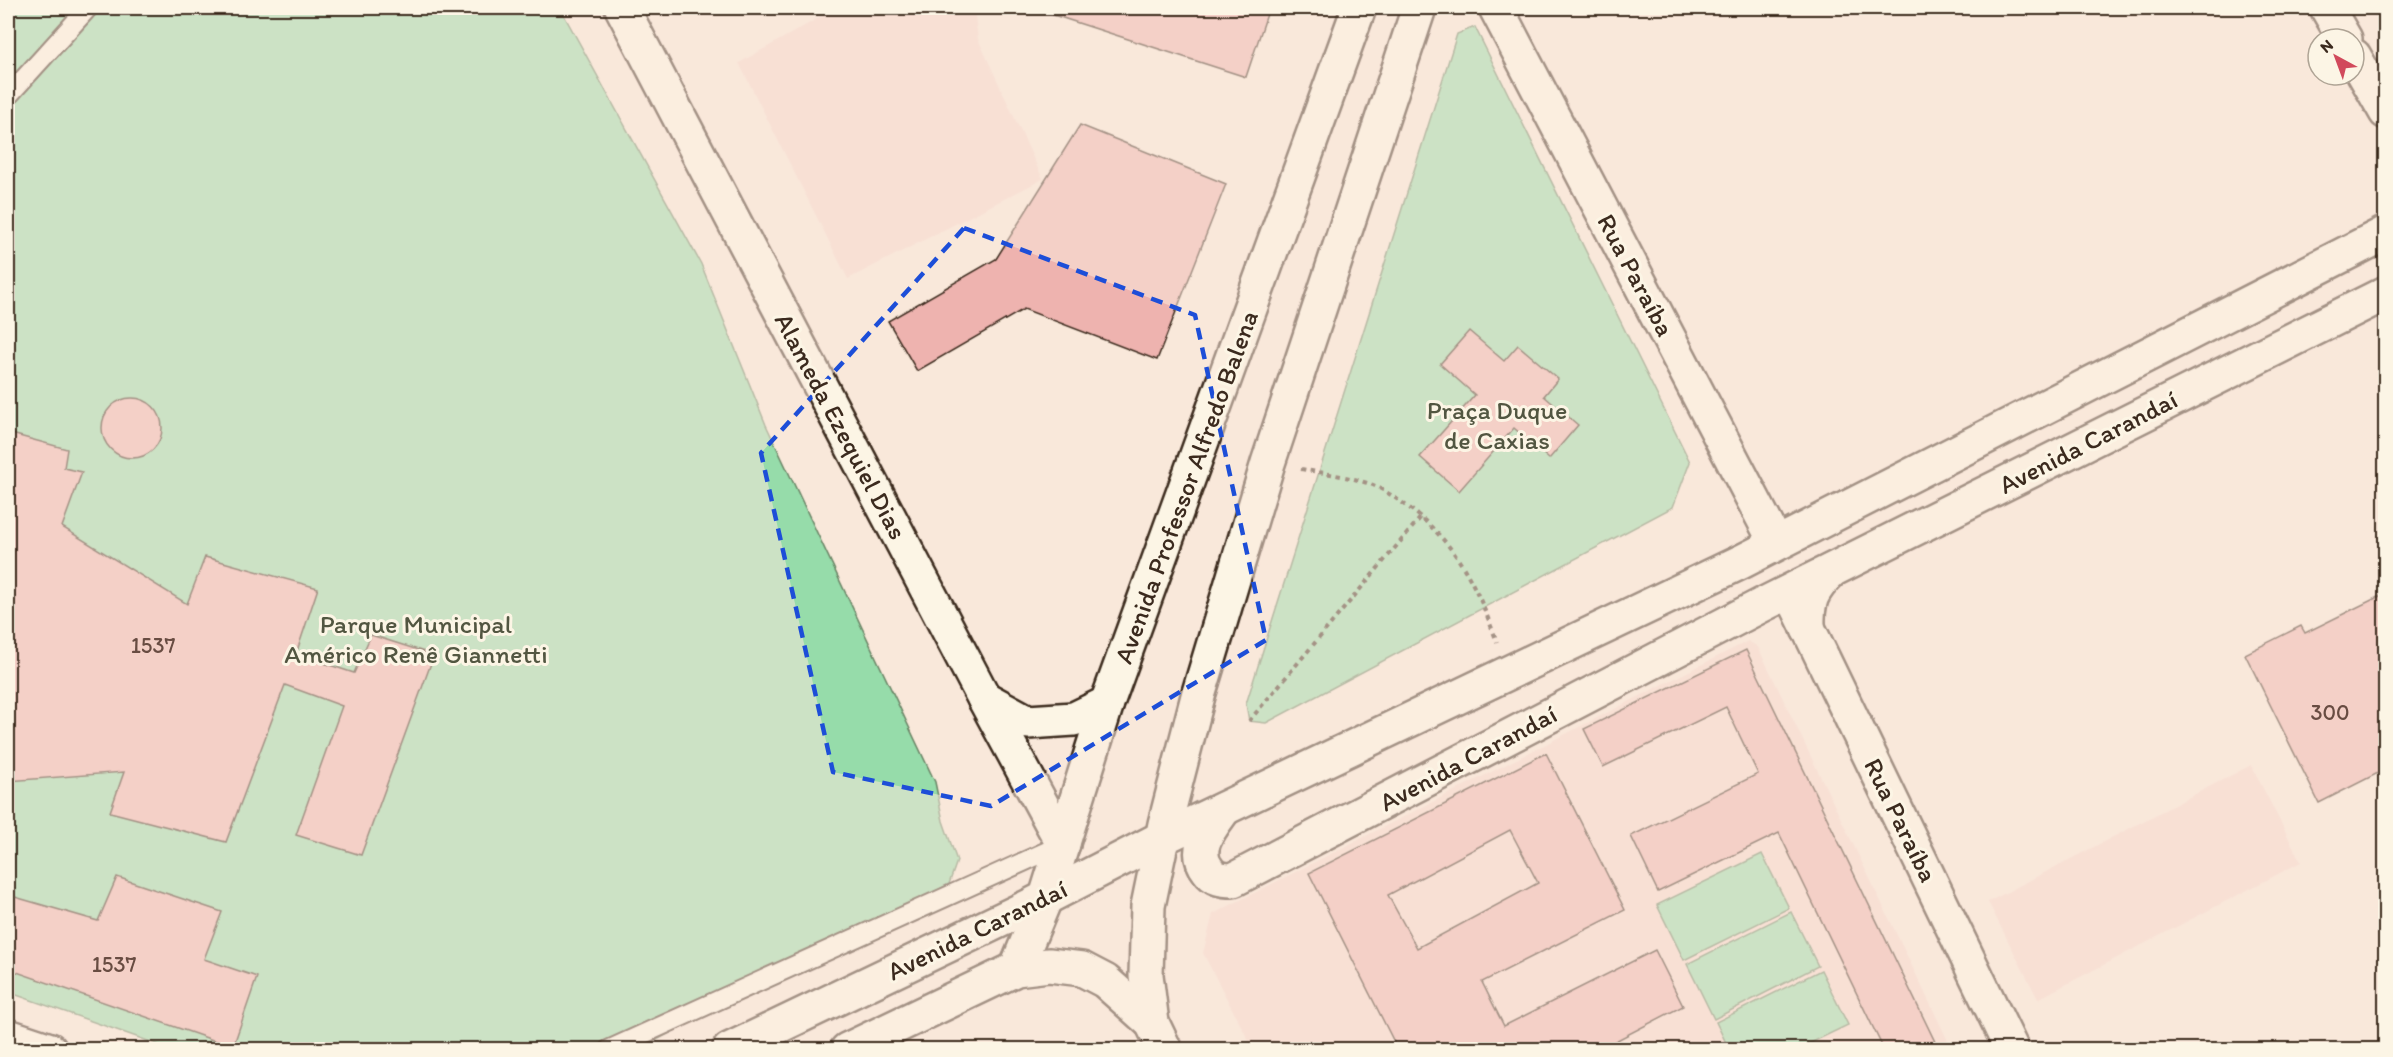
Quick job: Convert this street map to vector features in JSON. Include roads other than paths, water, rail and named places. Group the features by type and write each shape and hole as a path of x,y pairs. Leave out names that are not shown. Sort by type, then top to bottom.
{"street":[{"name":"Alameda Ezequiel Dias","path":"622,8 1062,844"},
{"name":"Avenida Professor Alfredo Balena","path":"1016,969 1046,897 1107,703 1359,8"},
{"path":"1158,1036 1146,975 1148,906 1162,838 1198,696 1268,463 1419,8"},
{"name":"Rua Paraíba","path":"1496,8 1786,538"},
{"path":"2327,8 2338,27"},
{"path":"2366,78 2385,112"},
{"name":"Avenida Carandaí","path":"729,1050 1046,897 1162,838 1741,562 2385,233"},
{"name":"Avenida Carandaí","path":"1224,809 1208,832 1201,856 1204,866 1211,874 1221,880 1233,880 1790,591 2385,293"},
{"path":"1786,538 1790,591"},
{"path":"1741,562 1790,591"},
{"path":"1808,629 1807,608 1812,594 1833,570"},
{"name":"Rua Paraíba","path":"1790,591 2012,1050"},
{"path":"984,698 1028,722 1074,719 1107,703"},
{"name":"Avenida Carandaí","path":"847,1050 1016,969 1049,965 1082,969 1105,981 1158,1036"},
{"path":"8,1035 50,1050"}],"lane":[{"path":"8,96 88,8"},
{"path":"608,1050 1062,844"}],"park label":[{"name":"Praça Duque de Caxias","path":"1497,424"},
{"name":"Parque Municipal Américo Renê Giannetti","path":"416,639"}]}
